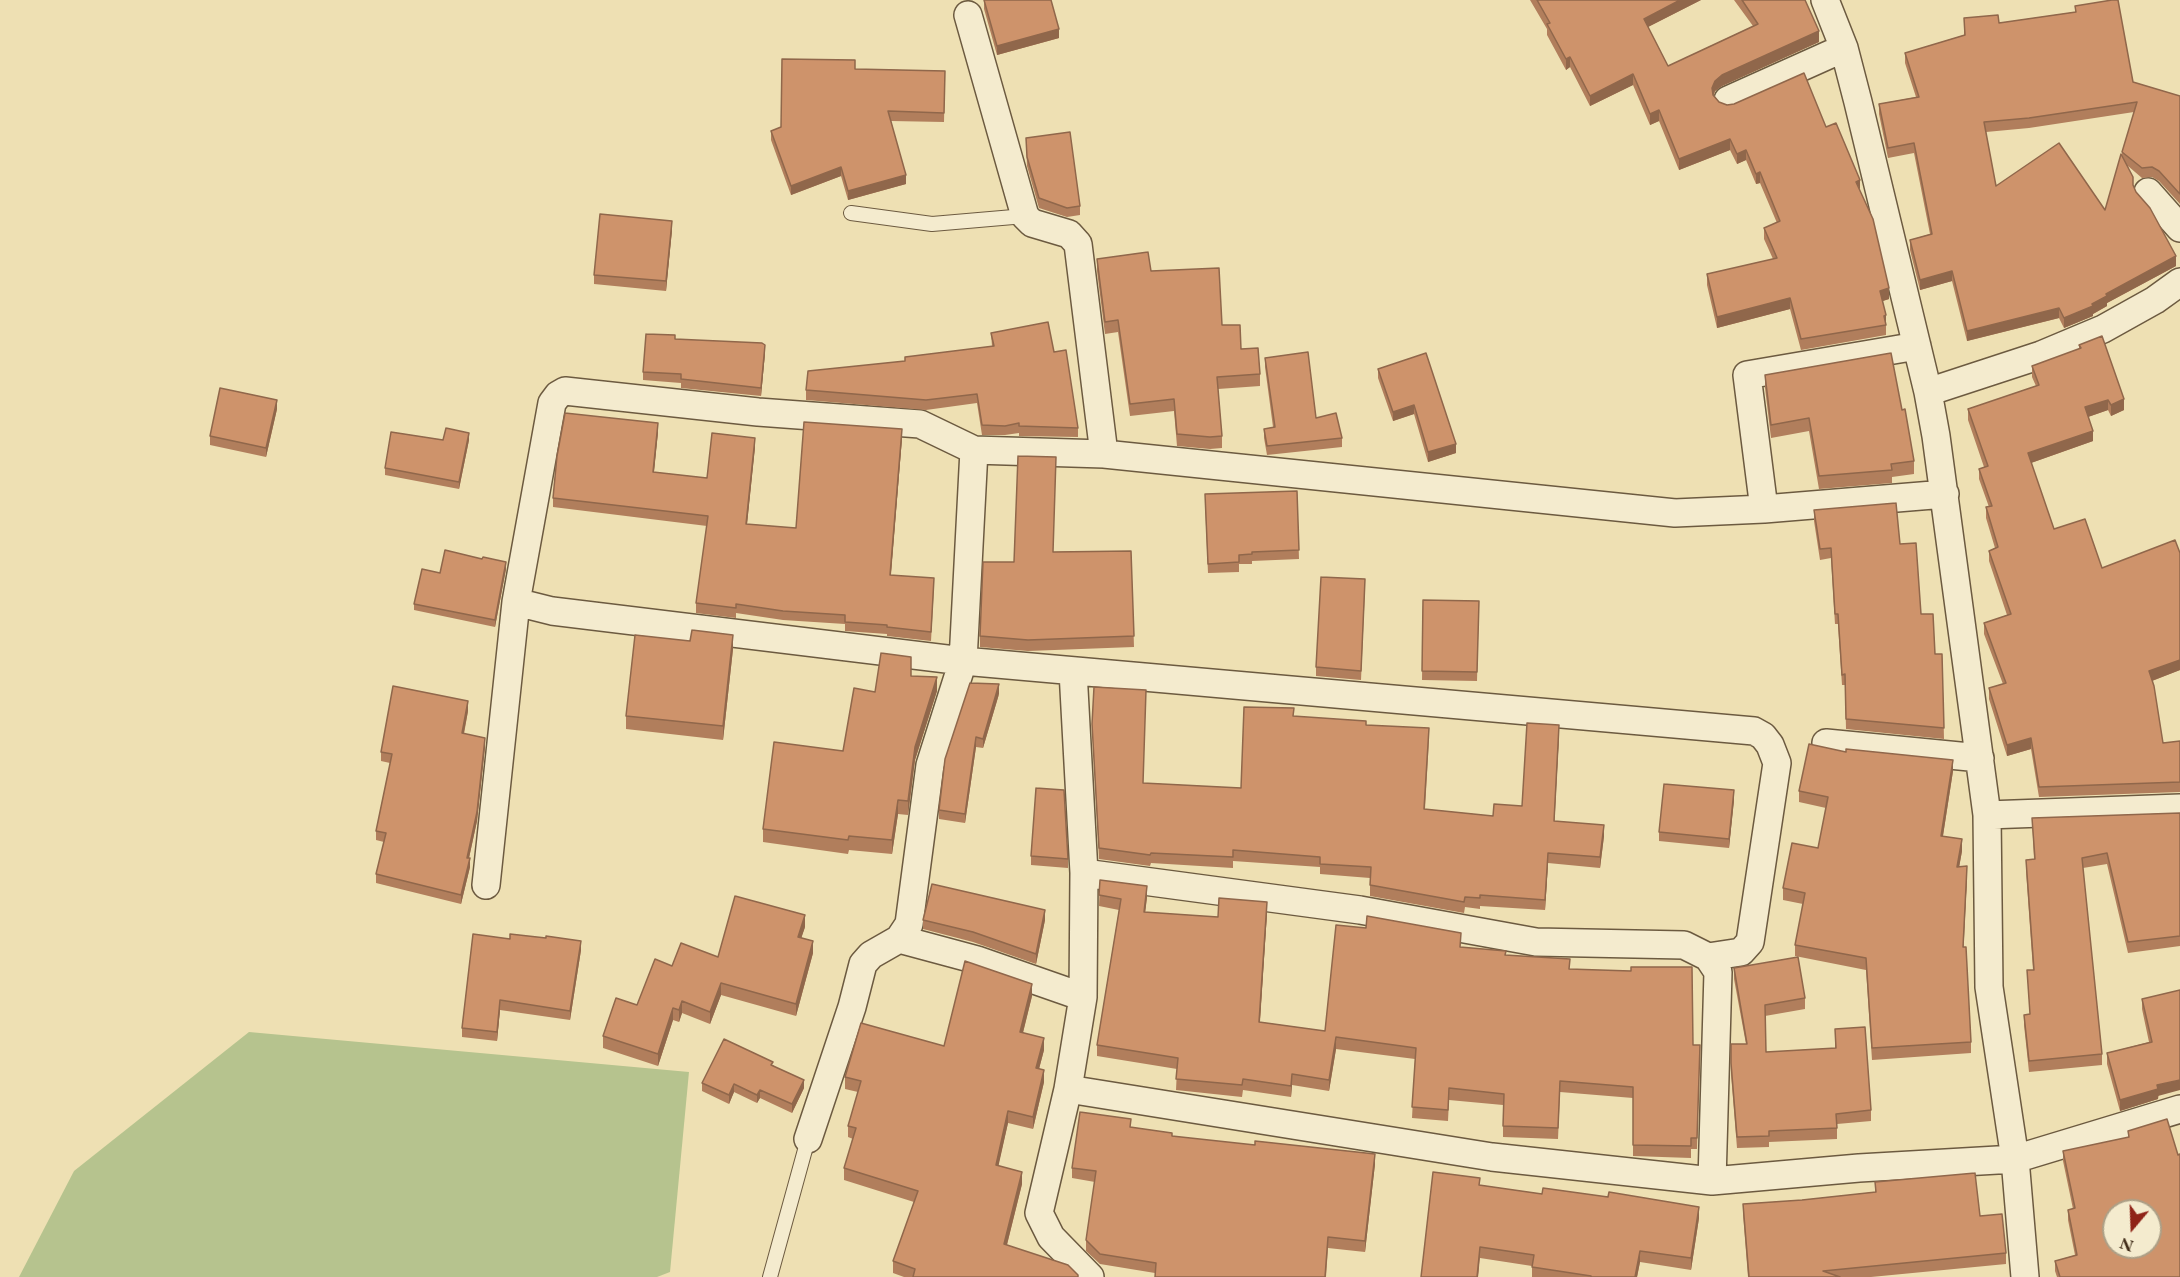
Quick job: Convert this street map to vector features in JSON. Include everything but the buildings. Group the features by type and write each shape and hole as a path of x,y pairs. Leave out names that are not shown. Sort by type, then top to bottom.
{"street":[{"path":"1825,0 1844,48 1917,346 1928,392 1945,494 1987,815 1989,987 2015,1159 2025,1277"},
{"path":"968,15 1025,216 1032,222 1069,234 1078,244 1104,454"},
{"path":"1728,100 1844,48"},
{"path":"2148,192 2180,228"},
{"path":"1928,392 2041,356 2103,329 2155,300 2180,282"},
{"path":"1764,509 1747,375 1917,346"},
{"path":"486,885 516,602 552,403 558,395 565,391 780,414 920,424 974,450 1104,454 1675,513 1764,509 1945,494"},
{"path":"808,1139 852,1007 863,964 872,955 899,939 909,924 930,765 963,661 974,450"},
{"path":"516,602 552,611 963,661 1754,731 1763,736 1770,745 1777,763 1749,942 1741,952 1708,957"},
{"path":"1072,671 1084,873 1083,997 1068,1089 1039,1213 1051,1237 1090,1277"},
{"path":"1826,743 1980,758"},
{"path":"1987,815 2180,808"},
{"path":"1084,873 1360,910 1536,942 1684,945 1708,957 1718,972 1712,1181"},
{"path":"899,939 977,960 1083,997"},
{"path":"1068,1089 1492,1157 1712,1181 1859,1168 2015,1159 2180,1109"}],"lane":[{"path":"851,213 932,224 1025,216"},
{"path":"771,1277 808,1139"}],"green space":[{"path":"249,1032 689,1072 670,1272 657,1277 19,1277 74,1171"}]}
